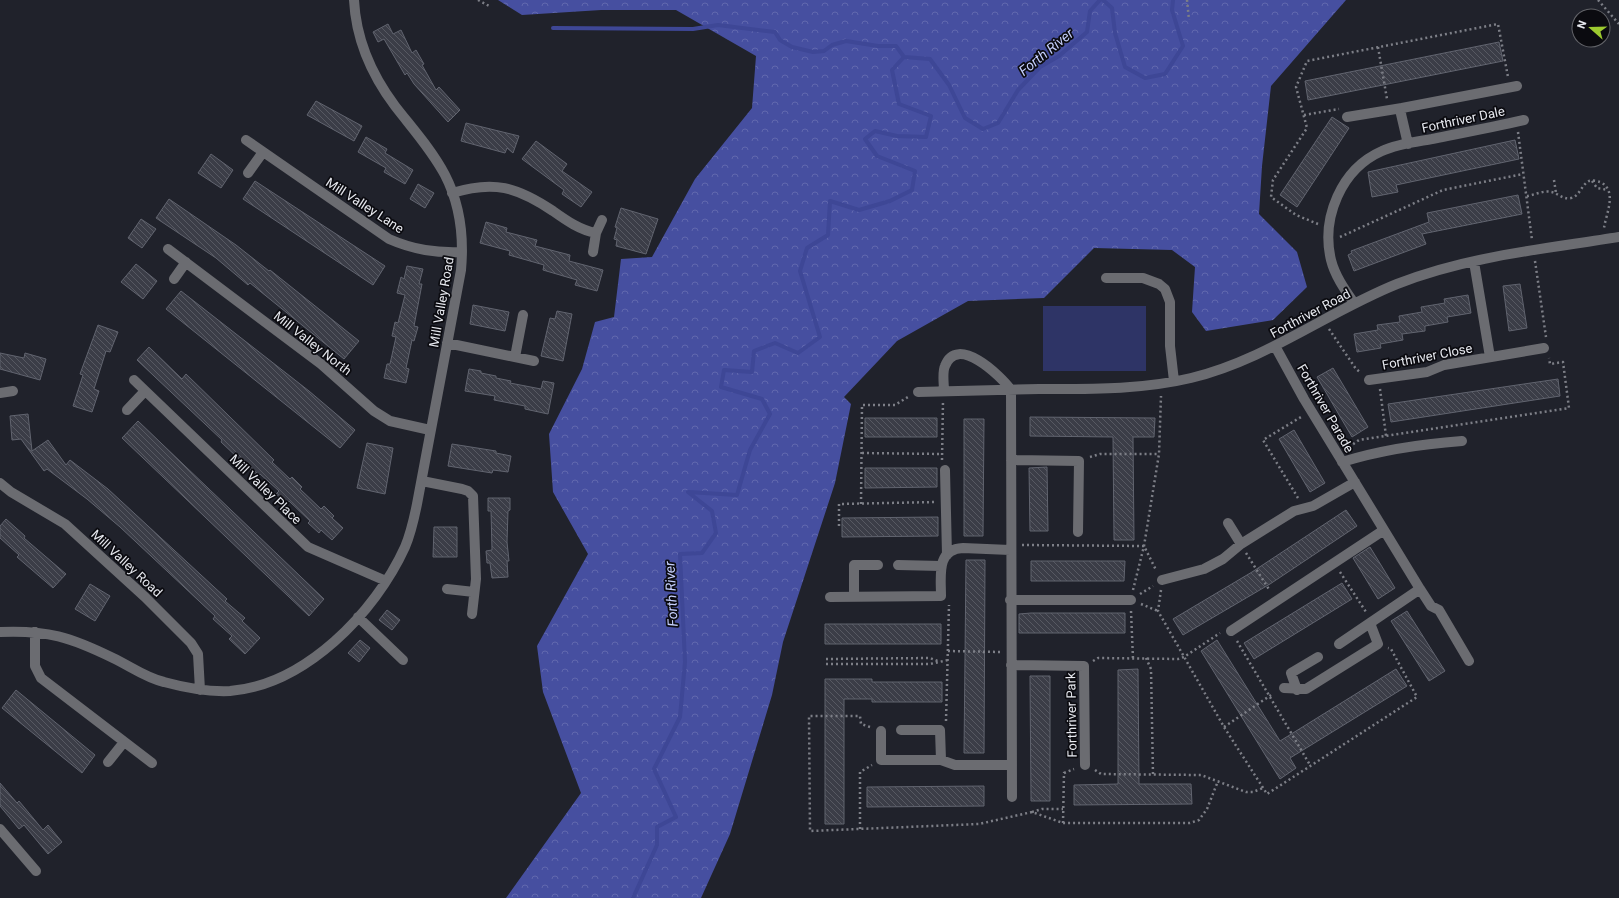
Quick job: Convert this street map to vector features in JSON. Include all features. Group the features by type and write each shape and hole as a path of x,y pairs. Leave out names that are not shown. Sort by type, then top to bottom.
{"street":[{"name":"Mill Valley Road","path":"0,632 35,632 58,635 76,641 154,679 200,690 230,690 268,682 299,667 332,645 358,617 386,581 405,547 410,533 422,481 462,252 461,232 452,192 445,174 424,142 394,105 363,52 355,22 354,0"},
{"name":"Forthriver Dale","path":"1347,117 1402,108 1513,86"},
{"name":"Forthriver Dale","path":"1402,108 1401,114 1408,144"},
{"name":"Forthriver Dale","path":"1354,303 1336,273 1331,261 1328,241 1334,202 1347,179 1368,159 1392,147 1521,121"},
{"name":"Mill Valley Lane","path":"246,140 389,239 424,251 462,252"},
{"path":"248,173 263,152"},
{"path":"452,192 480,186 511,189 537,200 585,231 596,233"},
{"path":"593,252 596,233 602,220"},
{"name":"Forthriver Road","path":"918,392 1120,388 1174,381 1235,365 1275,346 1354,303 1427,274 1474,262 1619,237"},
{"name":"Mill Valley North","path":"168,249 321,364 374,411 390,421 430,430"},
{"path":"174,279 186,262"},
{"name":"Forthriver Close","path":"1474,262 1490,357"},
{"path":"1106,278 1143,278 1159,284 1165,289 1170,302 1170,346 1174,381"},
{"path":"515,357 523,315"},
{"path":"447,343 534,361"},
{"name":"Forthriver Parade","path":"1275,346 1311,411 1420,589 1431,606 1439,610 1469,661"},
{"name":"Forthriver Close","path":"1374,380 1426,372 1444,365 1546,347"},
{"path":"944,391 944,367 948,360 955,355 963,353 971,355 1004,380 1011,390 1010,600 1012,797"},
{"name":"Mill Valley Place","path":"134,380 308,547 386,581"},
{"path":"0,393 14,391"},
{"path":"127,410 145,391"},
{"path":"1340,458 1431,444 1462,441"},
{"path":"1010,460 1079,460 1078,532"},
{"path":"830,597 941,596 941,566 947,554 945,470"},
{"path":"422,481 462,489 473,496 476,579 472,614"},
{"path":"1162,580 1204,569 1223,559 1241,544 1294,511 1313,506 1355,482"},
{"name":"Mill Valley Road","path":"0,483 11,492 65,524 145,597 191,643 198,654 200,690"},
{"path":"1228,523 1241,544"},
{"path":"1231,631 1384,530"},
{"path":"947,554 956,548 1010,547"},
{"path":"854,597 854,565 878,565"},
{"path":"898,565 941,566"},
{"path":"447,589 474,592"},
{"path":"1339,644 1420,589"},
{"path":"1010,600 1131,600"},
{"path":"358,617 403,660"},
{"path":"1284,688 1297,690 1306,689 1378,644 1370,623"},
{"path":"35,632 35,666 41,678 152,763"},
{"path":"1297,690 1291,673 1318,657"},
{"name":"Forthriver Park","path":"1011,665 1084,666 1085,765"},
{"path":"901,730 940,730 941,760"},
{"path":"881,731 881,760 941,760 955,765 1012,765"},
{"path":"108,762 124,742"},
{"path":"0,829 36,871"}],"path":[{"path":"478,0 491,7"},
{"path":"1187,0 1189,20"},
{"path":"1598,0 1619,24"},
{"path":"1316,224 1296,215 1271,197 1273,180 1307,128 1296,87 1307,61 1498,24 1513,86"},
{"path":"1378,47 1387,100"},
{"path":"1340,458 1359,440 1569,408 1563,362 1550,364 1546,347 1524,174 1521,121"},
{"path":"1328,241 1443,190 1524,174"},
{"path":"1554,180 1556,193"},
{"path":"1527,196 1549,191 1564,198 1572,198 1580,193 1584,185 1592,181 1603,183 1608,190 1611,201 1602,240"},
{"path":"1592,181 1597,188 1608,190"},
{"path":"1332,336 1356,369 1374,380 1386,436"},
{"path":"1133,659 1131,600 1144,546 1159,454 1162,383"},
{"path":"861,504 862,405 894,405 918,392"},
{"path":"942,408 942,464 945,470"},
{"path":"1305,508 1262,440 1311,411"},
{"path":"862,454 942,454"},
{"path":"1079,460 1100,454 1159,454"},
{"path":"839,526 839,504 946,502"},
{"path":"1241,544 1270,590"},
{"path":"1010,547 1144,546"},
{"path":"1144,546 1162,580 1158,611 1224,727 1267,794 1417,696 1391,649 1378,644"},
{"path":"1335,563 1365,610 1370,623"},
{"path":"1131,600 1162,580"},
{"path":"940,730 947,719 949,604 941,596"},
{"path":"1131,600 1158,611"},
{"path":"1084,666 1098,658 1133,659 1184,657 1223,631 1231,631 1310,765"},
{"path":"948,651 1011,652"},
{"path":"826,659 930,658 938,661"},
{"path":"1146,658 1151,668 1153,775"},
{"path":"826,664 930,664 948,660"},
{"path":"1224,727 1284,688"},
{"path":"881,731 861,724 860,716 809,716 810,831 979,824 1042,809 1063,808"},
{"path":"860,829 860,772 881,760"},
{"path":"1063,823 1064,773 1085,765 1101,774 1201,775 1246,792 1253,792 1263,788"},
{"path":"1032,812 1063,823 1190,823 1199,820 1206,809 1218,781"}],"shaded area":[{"path":"1043,306 1146,306 1146,371 1043,371"}],"green space":[{"path":"498,0 1346,0 1271,86 1262,166 1259,214 1297,252 1307,287 1273,320 1206,331 1192,312 1195,267 1172,250 1094,248 1044,298 968,301 897,341 844,397 851,404 835,483 783,642 772,695 730,834 701,898 506,898 581,793 543,692 537,646 588,554 553,492 549,434 582,369 595,322 614,317 621,259 652,257 695,179 752,108 756,56 676,10 601,10 522,15"}],"building":[{"path":"388,24 393,34 401,30 412,53 416,50 424,64 422,65 436,90 439,87 460,110 448,122 414,84 407,73 405,75 384,39 378,42 373,32"},
{"path":"1499,42 1503,61 1308,100 1305,81"},
{"path":"316,101 362,126 354,141 307,115"},
{"path":"1332,117 1349,128 1297,207 1280,195"},
{"path":"466,123 519,136 513,153 507,148 505,153 461,141"},
{"path":"366,137 387,149 385,153 413,170 405,184 384,172 386,168 358,152"},
{"path":"1515,140 1519,159 1396,185 1398,192 1372,197 1368,172"},
{"path":"536,141 567,164 562,171 592,192 581,207 562,194 564,190 522,159"},
{"path":"211,154 233,170 221,188 198,173"},
{"path":"255,181 385,266 373,285 243,199"},
{"path":"418,184 434,193 425,208 410,199"},
{"path":"1518,195 1522,214 1422,234 1426,244 1354,271 1348,255 1352,253 1351,251 1429,222 1427,213"},
{"path":"169,199 236,245 269,271 270,270 359,341 344,359 250,283 248,285 216,258 156,218"},
{"path":"621,208 658,219 646,254 616,246 617,240 614,239 617,228 615,227"},
{"path":"141,219 156,229 142,248 128,238"},
{"path":"486,222 507,228 506,232 537,240 535,246 570,255 569,261 603,270 597,291 575,285 577,280 543,270 544,265 509,255 510,251 480,243"},
{"path":"136,264 157,281 143,299 121,282"},
{"path":"407,266 423,269 419,284 422,284 414,326 418,327 414,341 412,340 406,368 409,369 406,383 384,378 387,364 390,364 396,337 392,336 395,322 398,323 405,295 397,293 401,277 404,279"},
{"path":"1520,284 1527,328 1509,331 1503,286"},
{"path":"181,291 309,391 355,430 340,448 166,309"},
{"path":"1468,295 1471,313 1447,317 1448,322 1425,326 1425,331 1402,334 1403,340 1380,344 1381,348 1357,352 1354,334 1378,330 1377,325 1400,322 1399,316 1422,312 1421,307 1445,303 1444,299"},
{"path":"473,305 509,312 505,331 470,324"},
{"path":"557,311 572,314 563,361 541,356 550,318 555,319"},
{"path":"98,325 118,332 110,352 106,351 94,389 99,391 92,412 73,406 83,375 80,374"},
{"path":"149,347 182,379 186,374 274,460 272,462 290,479 292,477 302,487 300,489 321,509 324,506 334,516 332,518 343,528 332,540 321,530 319,533 308,523 310,521 289,501 287,504 276,494 279,491 260,474 258,476 238,458 221,442 222,440 137,360"},
{"path":"0,353 24,358 25,353 46,359 40,380 0,369"},
{"path":"1333,368 1368,427 1352,437 1317,377"},
{"path":"469,369 481,371 481,373 496,376 496,378 511,381 510,383 541,389 543,381 554,383 548,414 525,409 525,406 494,400 495,396 465,391"},
{"path":"1558,379 1560,396 1391,422 1388,404"},
{"path":"28,414 32,451 48,440 66,465 70,460 108,489 227,599 225,601 245,618 242,621 260,638 245,654 229,639 232,636 213,619 215,616 120,527 87,499 47,469 44,471 21,439 12,440 10,416"},
{"path":"1030,417 1155,418 1154,437 1133,437 1134,540 1114,540 1113,437 1030,436"},
{"path":"865,418 937,418 937,437 865,437"},
{"path":"964,419 984,419 983,536 964,536"},
{"path":"138,421 324,599 309,616 122,438"},
{"path":"1294,430 1325,483 1310,492 1279,439"},
{"path":"367,443 393,448 385,494 357,488"},
{"path":"452,444 496,451 496,453 511,456 508,472 493,470 492,473 448,466"},
{"path":"1047,467 1048,531 1030,531 1029,468"},
{"path":"865,468 937,468 937,487 865,488"},
{"path":"488,498 510,498 507,542 509,561 507,561 508,577 492,578 490,563 487,563 486,551 492,550 491,511 488,511"},
{"path":"1346,510 1357,526 1270,584 1183,635 1173,619 1252,572"},
{"path":"938,517 938,536 842,537 842,518"},
{"path":"6,519 25,536 24,538 66,574 53,588 17,557 19,555 0,538 0,526"},
{"path":"434,527 457,527 457,557 433,557"},
{"path":"1370,547 1395,588 1378,599 1353,558"},
{"path":"966,560 985,560 984,753 964,753"},
{"path":"1031,561 1125,561 1124,581 1031,581"},
{"path":"1342,583 1352,599 1254,659 1244,643"},
{"path":"90,584 110,596 95,621 75,609"},
{"path":"387,610 400,620 392,630 379,620"},
{"path":"1407,611 1445,671 1429,681 1391,621"},
{"path":"1125,613 1125,633 1019,633 1019,614"},
{"path":"825,624 941,624 941,644 825,644"},
{"path":"360,640 370,648 359,662 348,653"},
{"path":"1217,640 1280,741 1396,669 1407,686 1290,758 1296,768 1280,779 1201,651"},
{"path":"1138,669 1139,784 1191,784 1192,804 1074,805 1074,785 1118,784 1118,670"},
{"path":"1030,676 1050,676 1050,801 1031,801"},
{"path":"825,679 872,679 872,682 942,682 942,702 872,702 872,699 844,699 844,824 825,824"},
{"path":"16,690 95,755 82,773 2,708"},
{"path":"0,783 17,803 19,801 43,830 48,825 62,842 48,854 24,825 19,829 0,806"},
{"path":"984,786 984,806 867,807 867,787"}],"waterway":[{"name":"Forth River","path":"904,57 930,59 949,85 965,118 983,129 998,123 1018,90 1040,67 1059,56 1087,32 1090,11 1100,0"},
{"name":"Forth River","path":"1103,0 1112,8 1115,33 1125,67 1145,78 1165,74 1183,46 1172,10 1173,0"},
{"path":"553,28 693,29 718,25 775,32 780,40 792,47 813,52 824,51 832,45 846,41 878,46 896,46 904,57"},
{"name":"Forth River","path":"633,898 657,845 657,827 676,817 654,769 680,717 685,662 680,554 702,553 716,533 712,511 688,492 737,495 750,450 770,414 762,399 721,387 724,370 752,372 754,351 775,343 798,353 820,337 800,271 807,248 828,235 830,201 859,210 890,201 912,190 915,171 877,156 865,139 875,131 897,136 926,137 931,116 899,104 892,70 904,57"}]}
